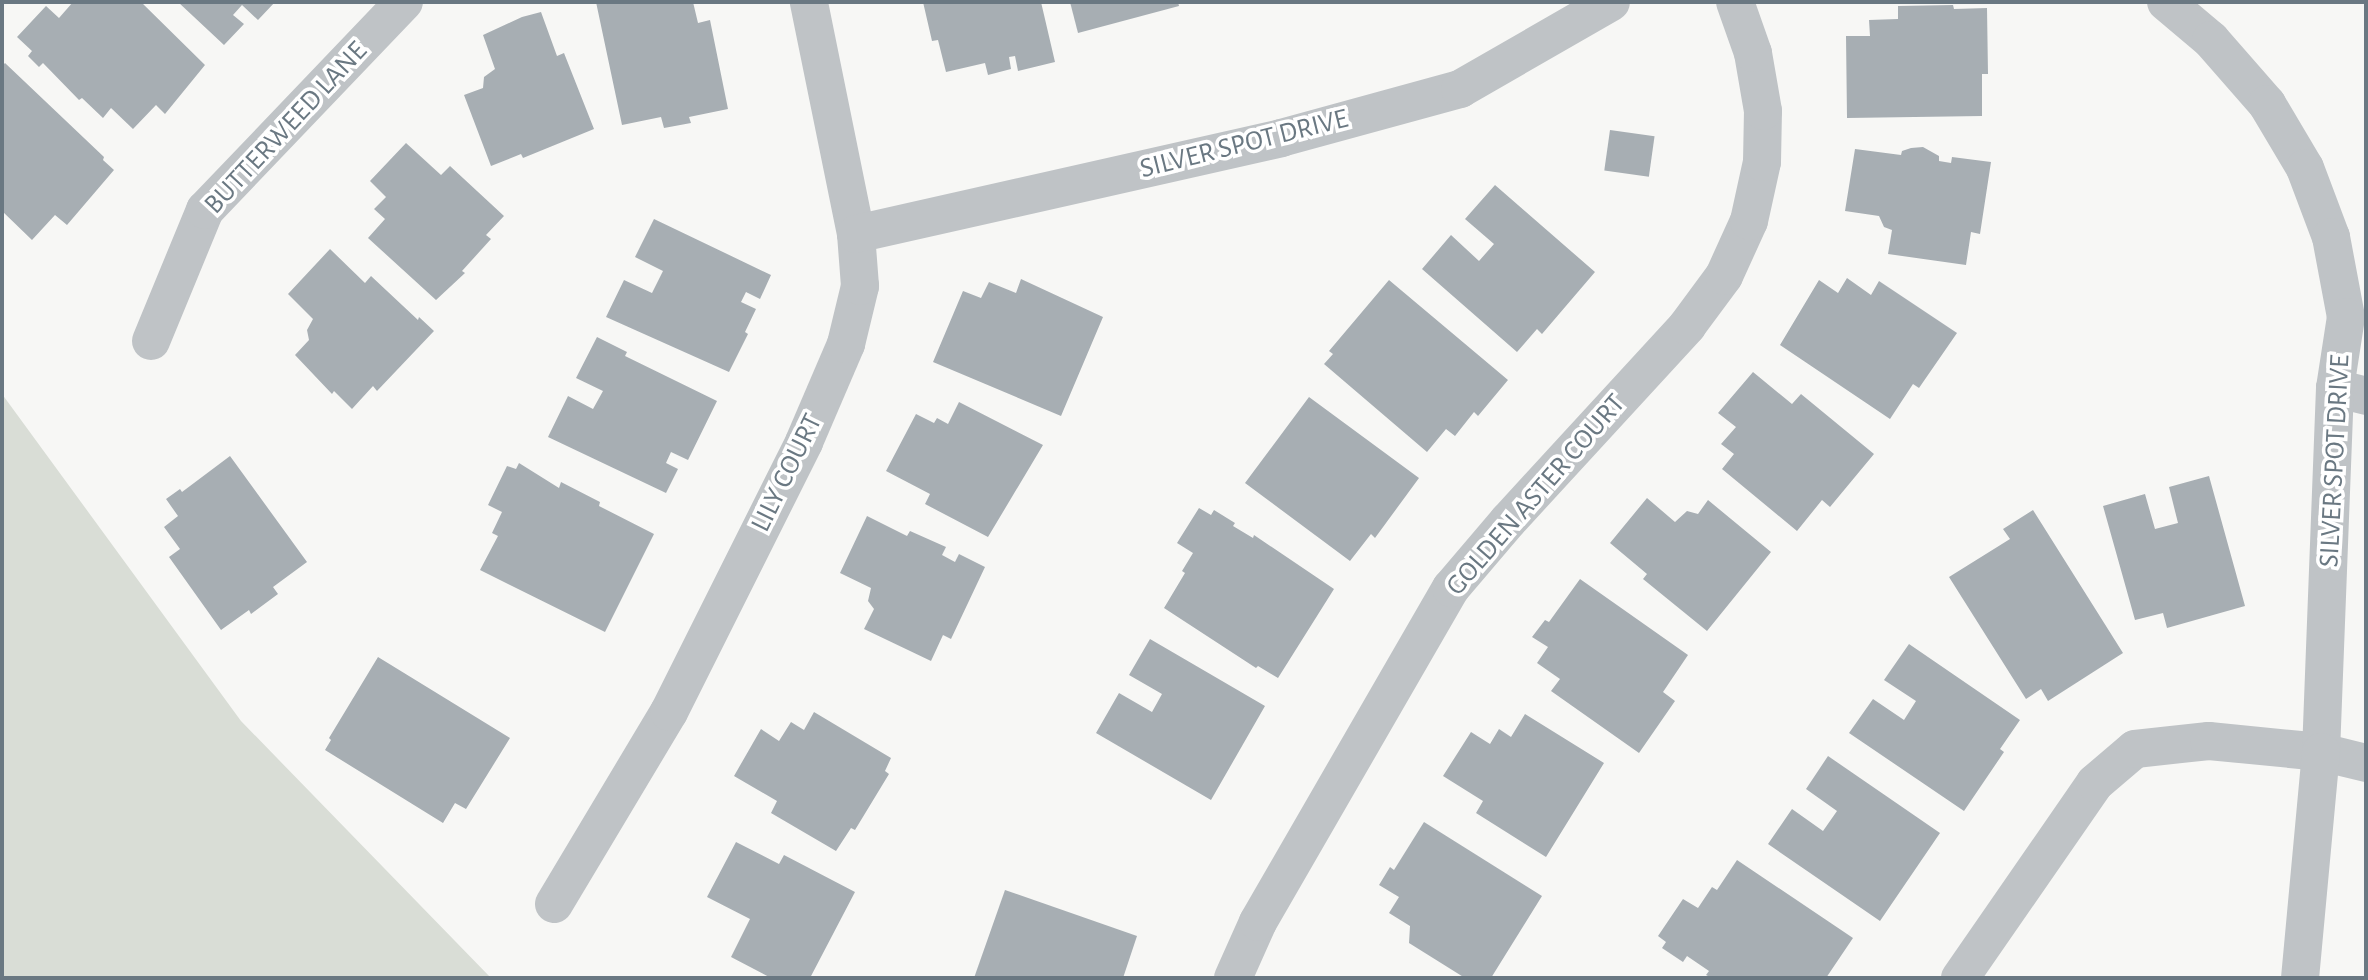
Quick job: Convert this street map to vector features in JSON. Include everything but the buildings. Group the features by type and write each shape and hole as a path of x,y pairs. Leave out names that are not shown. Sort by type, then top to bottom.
{"street":[{"name":"BUTTERWEED LANE","path":"151,341 205,210 404,2"},
{"name":"LILY COURT","path":"554,904 669,712 804,442 846,344 860,286 856,234 809,2"},
{"name":"SILVER SPOT DRIVE","path":"856,234 1281,138 1460,89 1611,2"},
{"name":"GOLDEN ASTER COURT","path":"1233,978 1258,922 1451,588 1508,521 1688,326 1724,276 1749,221 1762,162 1763,111 1753,53 1735,2"},
{"name":"SILVER SPOT DRIVE","path":"2166,2 2211,40 2267,104 2305,168 2331,237 2346,317 2351,392 2301,978"},
{"path":"1960,978 2095,783 2135,749 2209,741 2321,752 2366,763"}],"shaded area":[{"path":"2,394 241,721 491,978 2,978"}]}
